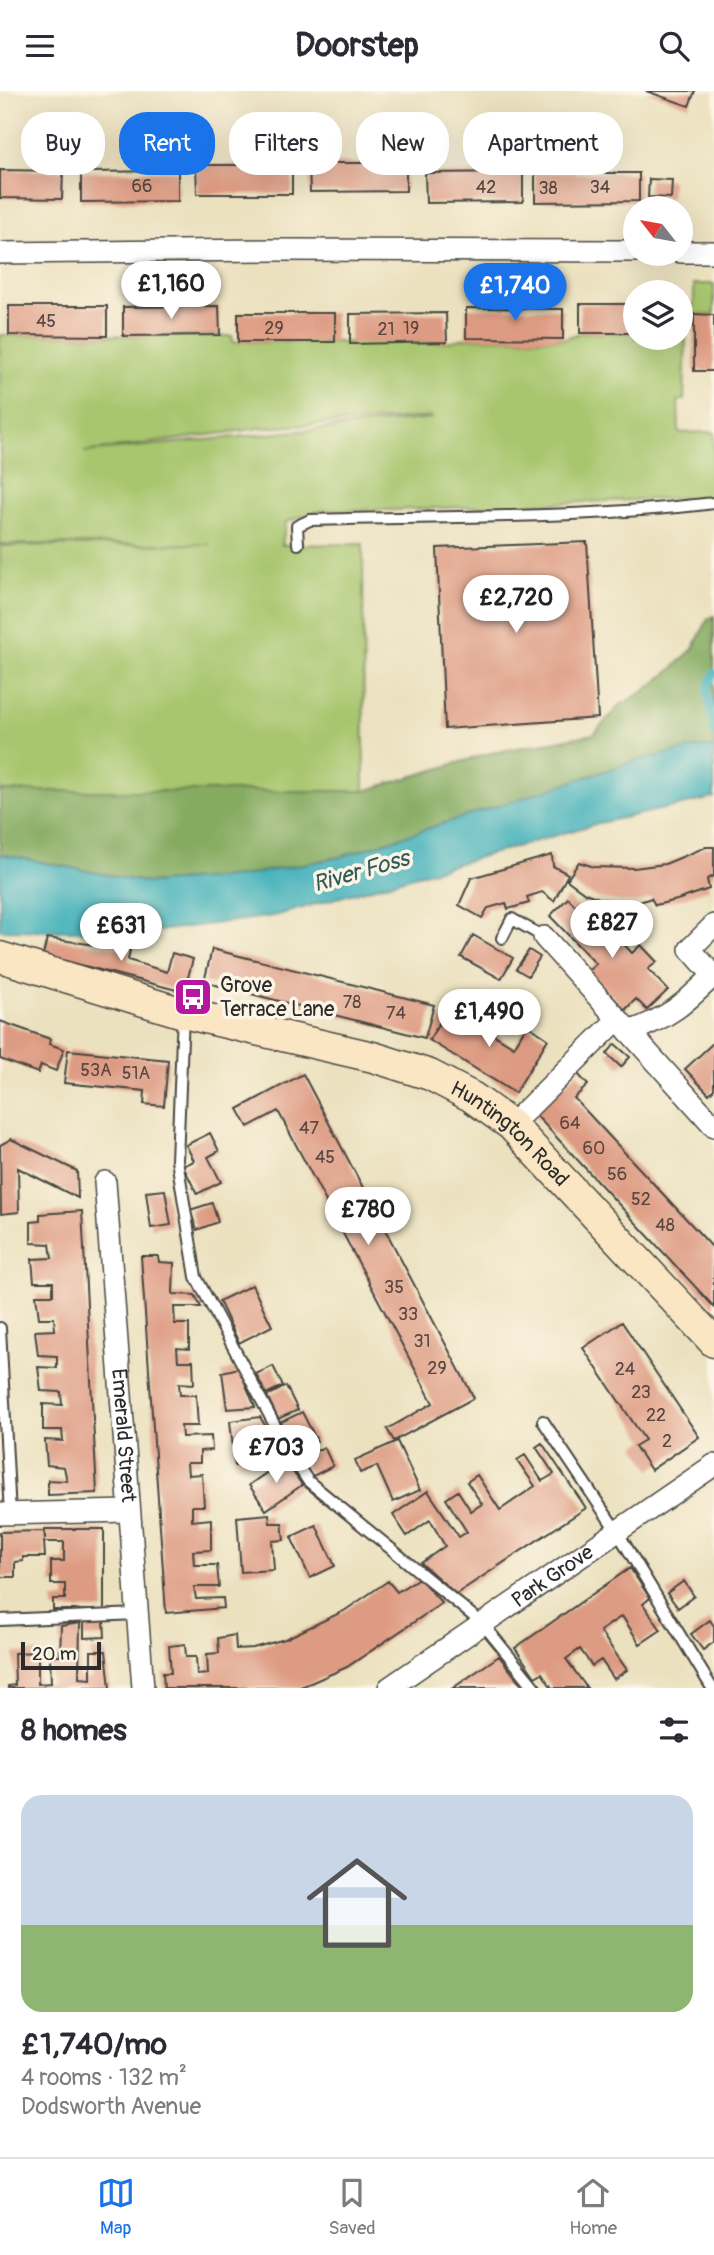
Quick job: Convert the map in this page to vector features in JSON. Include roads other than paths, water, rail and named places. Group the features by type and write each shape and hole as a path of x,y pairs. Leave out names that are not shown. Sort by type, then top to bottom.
{"street":[{"path":"0,253 275,250 623,251"},
{"path":"693,251 714,252"},
{"path":"511,1125 623,1025 653,1023 677,1010 714,976 690,949 714,925"},
{"path":"544,937 714,1126"},
{"name":"Huntington Road","path":"0,957 183,1013 373,1058 430,1075 472,1097 511,1125 714,1342"},
{"name":"Emerald Street","path":"105,1182 143,1688"},
{"name":"Park Grove","path":"389,1688 714,1465"},
{"path":"5,1514 129,1511"}],"lane":[{"path":"298,544 297,526 310,520 575,513 660,509 714,503"},
{"path":"502,938 512,919 544,937"},
{"path":"183,1013 177,1160 197,1277 289,1452 308,1481 483,1624 535,1688"},
{"path":"0,1328 5,1514"},
{"path":"543,1421 618,1533 712,1688"},
{"path":"0,1620 138,1614"}],"water":[{"name":"River Foss","path":"699,747 714,747 714,798 599,823 274,916 118,936 83,931 0,930 0,854 149,883 242,876 340,857 638,760"}],"waterway":[{"path":"714,673 707,690 714,731"}],"place":[{"name":"Grove Terrace Lane","path":"193,997"}]}
